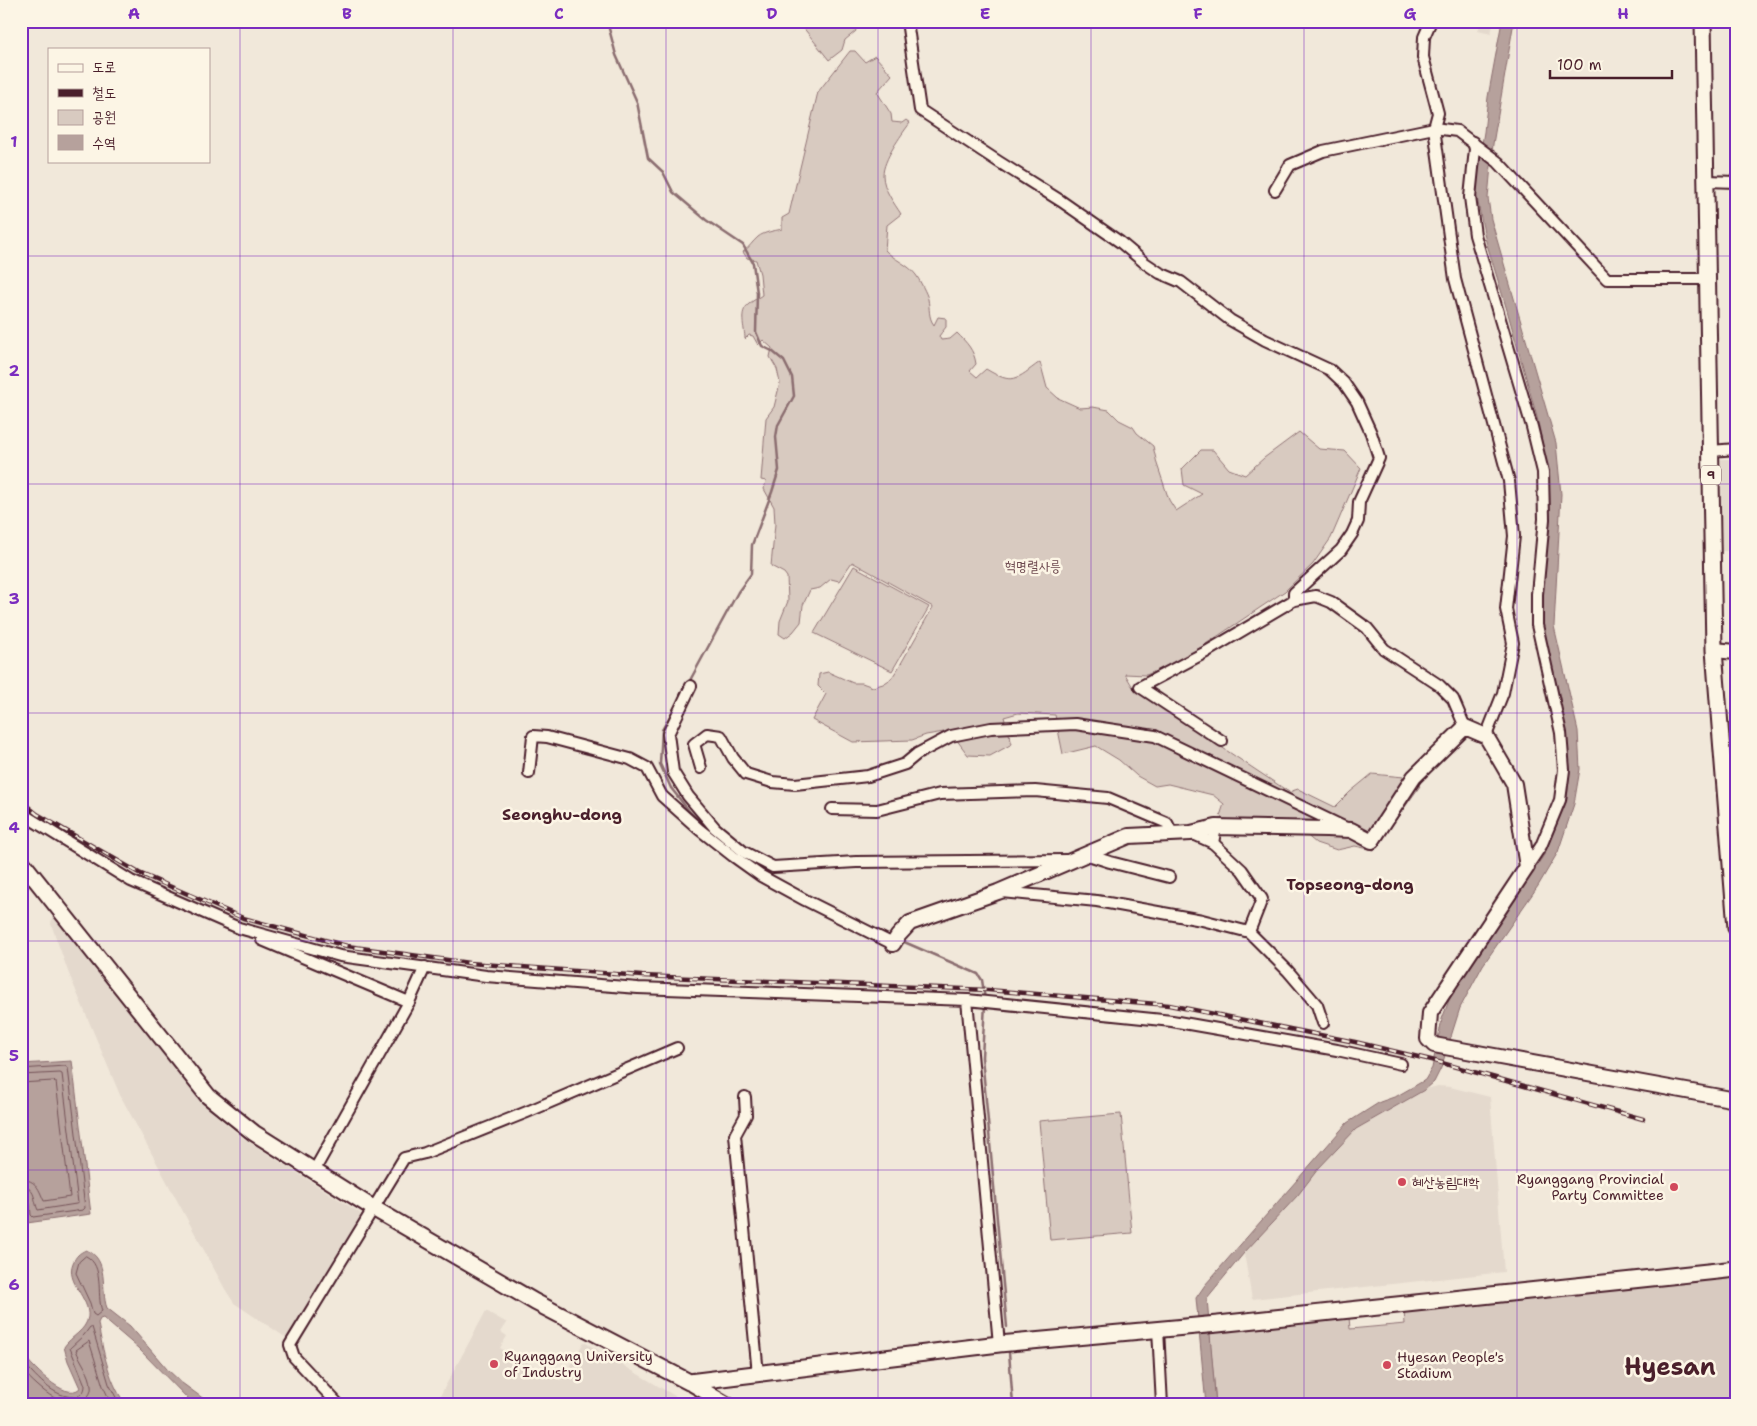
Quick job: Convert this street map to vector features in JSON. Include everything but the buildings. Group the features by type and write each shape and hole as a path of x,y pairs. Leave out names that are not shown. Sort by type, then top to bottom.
{"main road":[{"name":"9","path":"1703,21 1714,650 1736,928"},
{"path":"21,861 208,1096 254,1133 373,1208 535,1302 689,1382 999,1344 1218,1324 1736,1269"}],"street":[{"path":"907,21 920,110 1061,201 1120,242 1160,273 1181,282 1230,320 1265,340 1330,370 1344,383 1357,402 1371,433 1379,458 1359,502 1358,522 1352,534 1341,550 1330,561 1294,592 1294,600"},
{"path":"1431,21 1424,37 1423,56 1438,113 1434,128 1455,279 1509,481 1514,536 1506,609 1514,643 1503,693 1486,736"},
{"path":"1275,190 1290,165 1323,151 1434,128 1457,130 1498,162 1607,279 1708,279"},
{"path":"1475,143 1470,197 1475,235 1530,419 1543,472 1544,519 1537,594 1537,625 1561,733 1564,770 1560,800 1541,846 1430,1013 1428,1038 1434,1045 1736,1100"},
{"path":"1706,181 1736,182"},
{"path":"1711,451 1736,449"},
{"path":"1222,741 1140,687 1206,652 1294,600 1316,596 1331,602 1367,628 1384,649 1439,685 1453,699 1465,727 1486,736 1514,784 1527,867"},
{"path":"1714,650 1736,652"},
{"path":"691,686 668,734 673,772 688,796 715,828 744,852 773,866 856,862 1071,860"},
{"path":"701,768 694,744 707,734 721,736 733,758 746,774 772,782 795,784 868,776 905,764 917,754 952,736 991,728 1075,724 1156,736 1372,840 1414,777 1465,727"},
{"path":"529,773 533,736 547,737 630,759 647,768 662,796 700,830 762,876 805,900 895,940 910,923 998,892 1129,836 1191,833 1216,827 1351,830"},
{"path":"832,809 877,810 940,794 1036,791 1108,798 1167,823 1172,833"},
{"path":"21,813 131,881 260,939 408,1002"},
{"path":"1213,843 1216,827"},
{"path":"1191,833 1213,843 1242,870 1262,899 1249,932"},
{"path":"1085,854 1169,876"},
{"path":"998,892 1097,901 1202,920 1249,932 1288,971 1317,1004 1323,1024"},
{"path":"239,928 340,956 486,976 638,988 967,1000 1172,1021 1337,1050 1401,1064"},
{"path":"314,1171 425,968"},
{"path":"967,1000 999,1344"},
{"path":"339,1405 294,1357 290,1345 404,1158 425,1153 510,1119 678,1048"},
{"path":"745,1097 746,1115 735,1135 758,1374"},
{"path":"1158,1329 1162,1405"},
{"path":"689,1382 728,1405"}],"shaded area":[{"path":"1482,21 1494,21 1491,33 1478,30"},
{"path":"1720,459 1736,459 1736,551 1722,551"},
{"path":"53,910 212,1112 243,1138 360,1213 361,1220 288,1339 234,1303 225,1289 120,1095 69,974 51,924"},
{"name":"혜산농림대학","path":"1438,1086 1450,1087 1490,1097 1504,1272 1252,1299 1244,1253 1298,1195 1338,1146 1356,1129 1426,1089"},
{"name":"Ryanggang University of Industry","path":"486,1311 507,1323 501,1332 507,1336 500,1348 561,1380 584,1342 690,1405 455,1405 440,1396"}],"green space":[{"path":"798,21 852,21 856,31 845,40 842,50 829,60"},
{"name":"혁명렬사릉","path":"850,51 855,51 865,62 875,56 892,75 877,92 891,114 892,122 902,123 906,120 910,123 893,148 884,169 883,180 889,196 901,214 887,225 885,250 913,271 917,277 927,297 930,316 934,325 938,317 946,318 946,327 939,336 941,340 950,339 957,333 970,347 976,364 970,371 977,377 986,369 1009,379 1014,378 1025,373 1040,362 1047,388 1058,398 1080,408 1093,407 1109,410 1119,420 1133,427 1137,433 1153,446 1169,500 1176,511 1202,494 1184,485 1182,469 1201,450 1213,450 1229,469 1245,475 1299,432 1319,449 1345,451 1361,468 1331,538 1313,564 1285,591 1179,662 1146,675 1125,674 1134,689 1289,792 1298,789 1335,807 1372,774 1404,777 1420,786 1374,850 1355,846 1337,850 1316,843 1288,820 1253,834 1238,836 1220,816 1224,804 1213,795 1168,784 1155,786 1137,776 1119,760 1096,746 1063,754 1055,715 1018,713 1004,717 1012,744 990,756 968,755 950,731 926,735 912,740 853,742 812,720 826,694 818,686 819,674 828,672 853,683 862,683 873,687 883,684 891,679 899,667 933,607 852,562 839,581 831,579 820,588 810,590 803,605 801,622 785,638 779,634 780,621 788,601 787,577 784,573 771,566 775,524 774,507 764,489 766,481 761,480 766,418 774,407 780,383 777,369 770,357 772,348 763,340 758,345 753,336 749,335 745,339 744,311 750,303 762,295 760,274 756,260 747,258 743,252 760,235 782,229 782,218 789,214 818,92"},
{"path":"854,566 929,607 892,671 814,633"},
{"path":"1121,1114 1132,1233 1050,1240 1039,1121"},
{"path":"1736,1277 1736,1405 1216,1405 1209,1330 1349,1317 1350,1329 1405,1324 1404,1310 1506,1302"}],"water":[{"path":"1502,21 1514,21 1493,144 1488,198 1491,219 1556,443 1561,494 1554,626 1578,731 1580,769 1574,804 1558,852 1538,886 1483,965 1460,1008 1441,1068 1434,1082 1426,1089 1356,1129 1318,1169 1298,1195 1244,1253 1207,1298 1216,1405 1206,1405 1196,1298 1205,1285 1347,1123 1380,1102 1397,1096 1425,1080 1432,1068 1442,1019 1454,987 1544,855 1567,800 1570,767 1566,732 1542,626 1541,594 1550,507 1549,476 1537,417 1485,238 1475,187 1488,97"},
{"path":"72,1061 91,1214 27,1223 21,1180 21,1064"},
{"path":"86,1250 94,1254 101,1268 107,1308 130,1326 167,1369 182,1383 212,1405 194,1405 138,1348 103,1318 98,1323 104,1355 111,1378 127,1405 21,1405 21,1352 40,1373 57,1386 74,1391 80,1388 64,1347 87,1322 88,1310 72,1277 71,1270 77,1257"}],"waterway":[{"path":"607,21 616,55 637,102 648,158 663,172 673,192 706,220 743,245 753,263 757,293 756,332 762,346 772,351 784,361 792,377 794,396 778,425 776,437 779,470 752,545 751,574 738,592 688,684"},
{"path":"679,700 662,730 660,764 671,788 689,811 711,832"},
{"path":"757,867 769,875"},
{"path":"870,927 892,937"},
{"path":"902,941 978,974 982,980 985,999"},
{"path":"985,1004 982,1057 1007,1327"},
{"path":"1009,1352 1013,1405"}],"railway":[{"path":"21,801 37,814 139,873 243,918 347,946 469,963 642,976 988,990 1169,1005 1355,1042 1431,1060 1643,1119"}],"place":[{"name":"혜산농림대학","path":"1402,1182"},
{"name":"Ryanggang Provincial Party Committee","path":"1674,1187"},
{"name":"Ryanggang University of Industry","path":"494,1364"},
{"name":"Hyesan People's Stadium","path":"1387,1365"}],"district":[{"name":"Seonghu-dong","path":"562,814"},
{"name":"Topseong-dong","path":"1350,884"},
{"name":"Hyesan","path":"1670,1367"}]}
